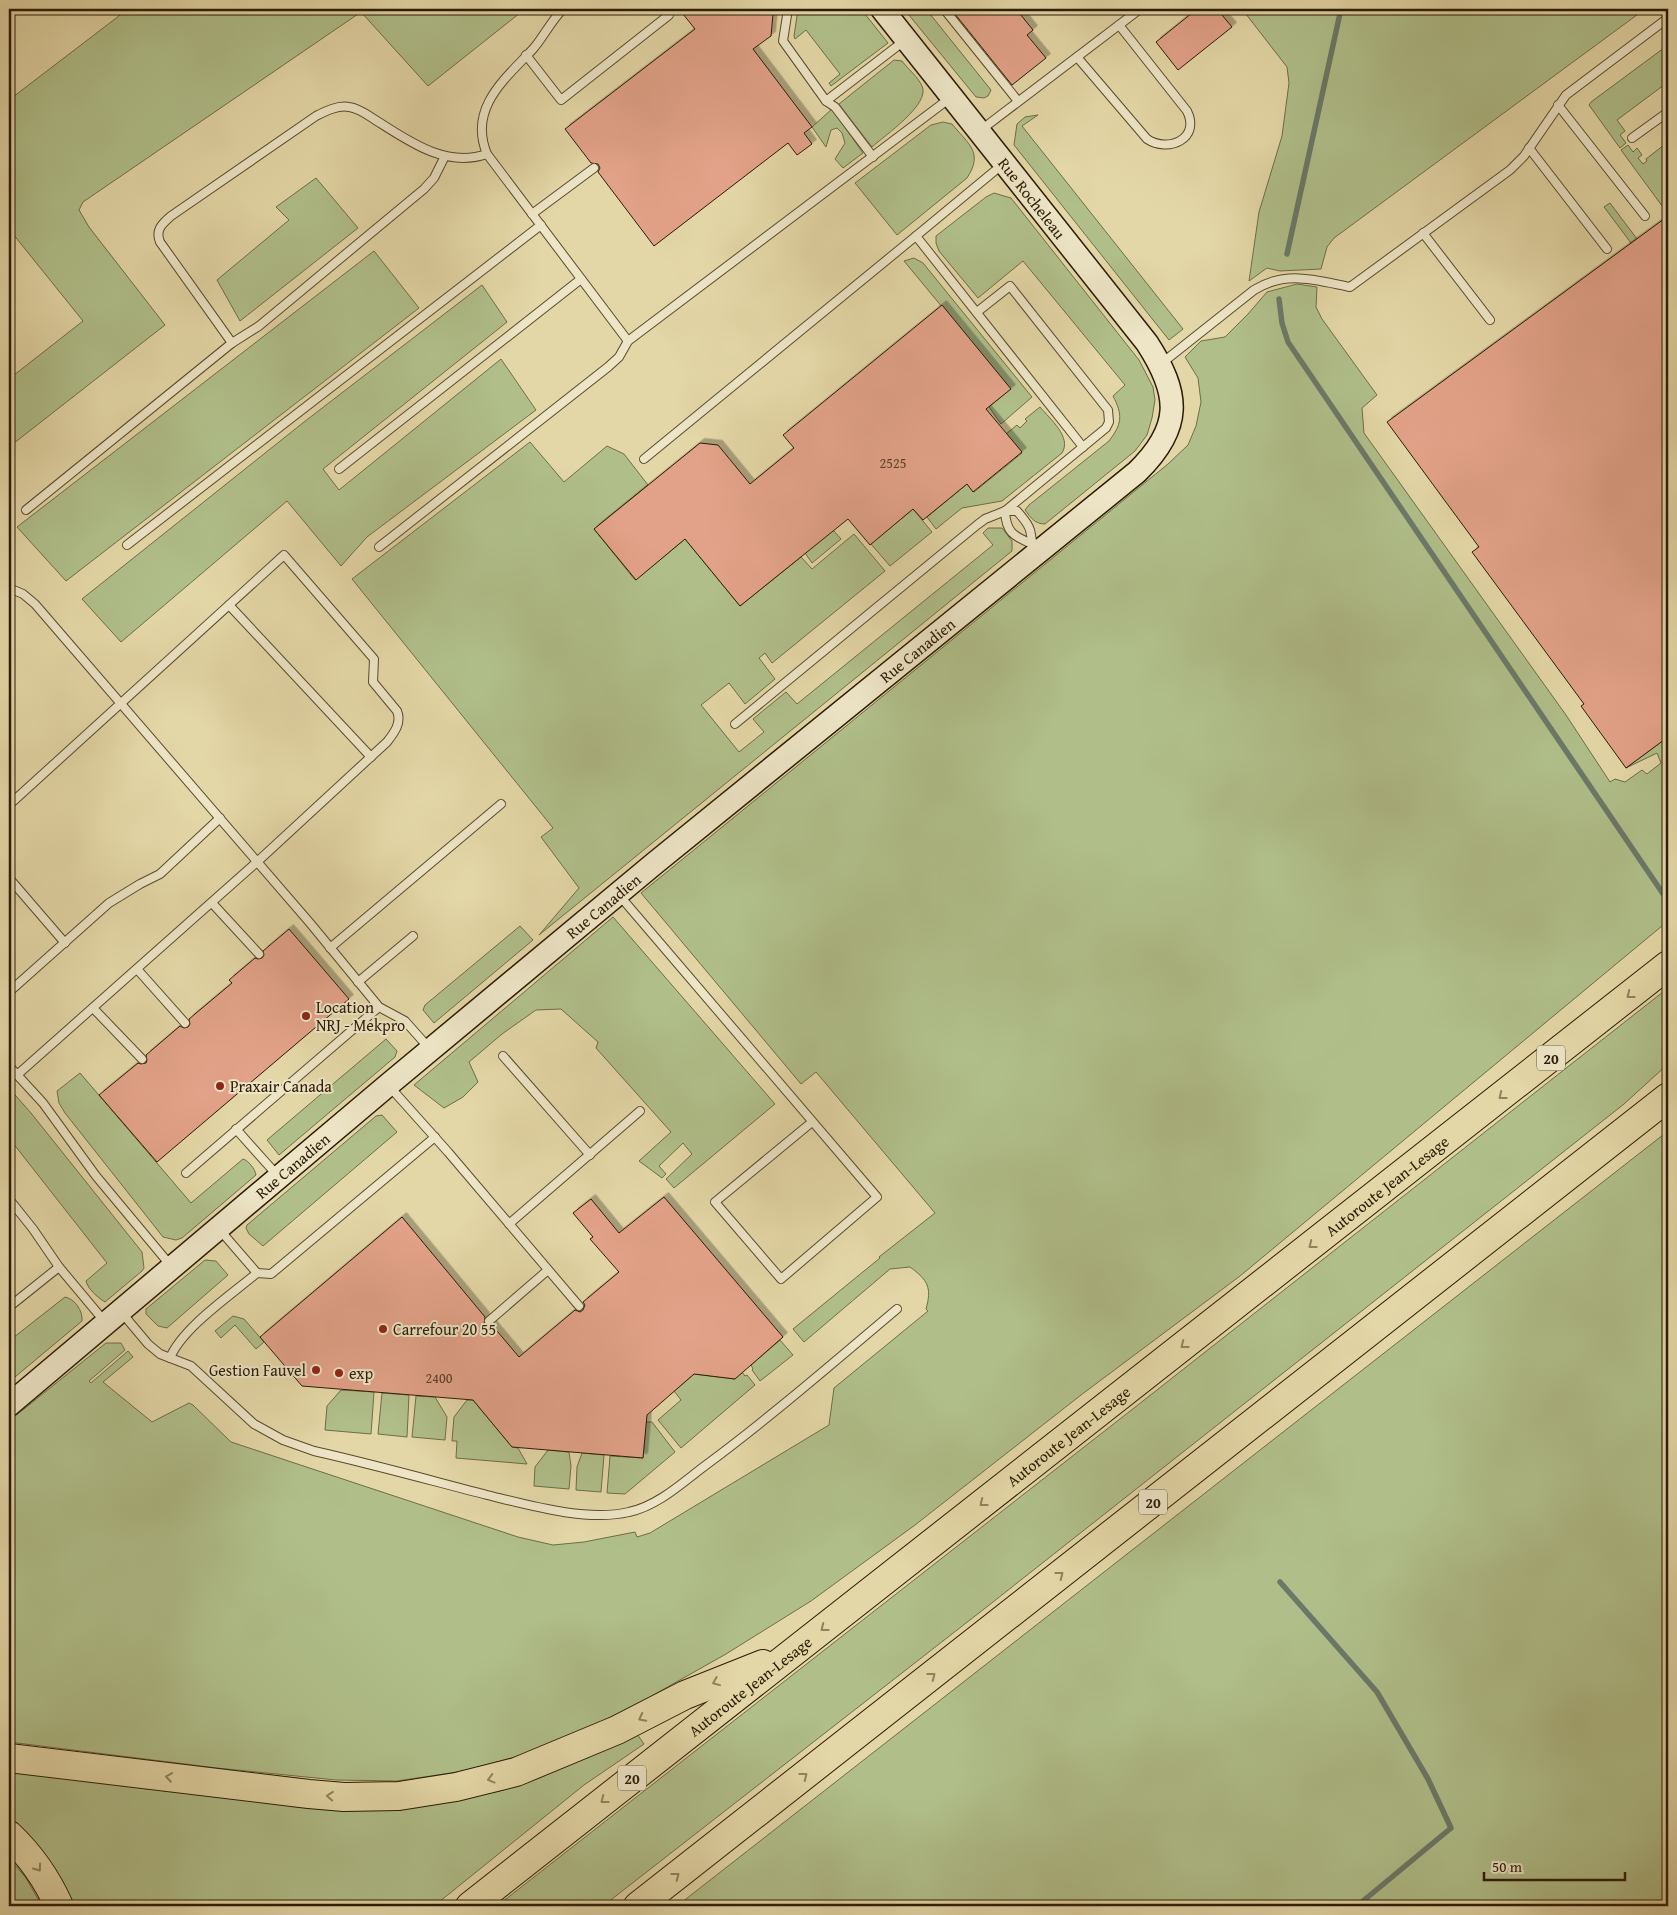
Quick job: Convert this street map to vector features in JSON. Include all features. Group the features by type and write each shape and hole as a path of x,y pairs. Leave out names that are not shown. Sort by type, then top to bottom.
{"highway":[{"name":"Autoroute Jean-Lesage","path":"470,1906 1668,965"},
{"name":"20","path":"638,1906 1668,1097"},
{"path":"9,1758 326,1796 370,1797 427,1792 485,1780 543,1762 617,1730 685,1695 794,1651"},
{"path":"9,1835 44,1876 59,1906"}],"street":[{"name":"Rue Rocheleau","path":"882,9 1147,343 1160,364 1171,394"},
{"name":"Rue Canadien","path":"9,1405 388,1085 1035,548 1137,472 1156,452 1168,428 1171,414 1171,394"}],"lane":[{"path":"563,9 497,87 487,105 481,133 487,154 628,342"},
{"path":"526,55 561,100 669,15 664,9"},
{"path":"788,9 783,41 826,101 836,107 873,157"},
{"path":"944,9 1018,102"},
{"path":"979,131 1140,9"},
{"path":"1160,364 1264,283 1278,279 1298,278 1350,287 1510,170 1530,148 1558,105 1576,86 1668,18"},
{"path":"1077,57 1147,138 1152,142 1166,145 1177,143 1186,136 1191,127 1191,118 1119,25"},
{"path":"826,101 906,39"},
{"path":"379,547 608,367 619,357 628,342 952,97"},
{"path":"1558,105 1645,216"},
{"path":"232,343 160,242 158,229 162,223 316,116 338,107 350,107 363,112 412,143 445,156 476,158 487,154"},
{"path":"1632,138 1668,112"},
{"path":"1530,148 1607,249"},
{"path":"26,510 232,343 259,326 424,189 434,178 445,156"},
{"path":"644,459 1004,163"},
{"path":"532,214 594,168"},
{"path":"127,545 541,225"},
{"path":"1423,233 1490,320"},
{"path":"916,236 1083,447"},
{"path":"338,469 581,279"},
{"path":"735,724 977,525 985,519 1006,511 1106,428 1110,422 1108,410 1010,286 976,312"},
{"path":"1006,511 1017,511 1021,515 1030,528 1035,548"},
{"path":"1006,511 1006,524 1016,537 1035,548"},
{"path":"9,805 284,555 374,659 373,682 399,716 394,733 371,756 257,862 17,1075"},
{"path":"9,588 23,594 35,604 220,818 379,1007 405,1021 430,1050"},
{"path":"229,605 371,756"},
{"path":"330,948 501,804"},
{"path":"9,992 109,903 160,874 220,818"},
{"path":"9,878 65,942"},
{"path":"618,894 877,1197 781,1279 715,1202 812,1122"},
{"path":"212,902 259,954"},
{"path":"358,982 414,936"},
{"path":"136,969 185,1023"},
{"path":"186,1173 379,1007"},
{"path":"93,1008 142,1059"},
{"path":"503,1056 590,1155"},
{"path":"9,1066 43,1103 96,1176 172,1267"},
{"path":"388,1085 435,1137 579,1306"},
{"path":"509,1224 640,1111"},
{"path":"236,1129 279,1177"},
{"path":"170,1358 184,1334 257,1273 271,1274 435,1137"},
{"path":"9,1199 33,1229 59,1267 113,1317 160,1354 192,1366 254,1424 291,1443 314,1451 537,1507 570,1513 620,1514 642,1508 684,1482 742,1438 897,1309"},
{"path":"218,1228 257,1273"},
{"path":"9,1307 59,1267"},
{"path":"489,1322 548,1270"}],"green space":[{"path":"128,9 525,9 428,86 361,12 83,202 79,210 89,227 165,325 9,447 9,379 83,321 9,229 9,100"},
{"path":"798,9 861,9 888,43 831,86 829,83 840,74 806,30 795,39"},
{"path":"904,9 926,9 991,90 988,96 984,98 976,97"},
{"path":"1242,9 1645,9 1334,238 1327,247 1321,269 1280,271 1267,268 1249,281 1259,212 1282,136 1289,83 1287,67"},
{"path":"1668,45 1668,82 1617,120 1625,131 1620,135 1626,143 1620,148 1589,105"},
{"path":"894,60 902,61 922,86 923,93 920,102 905,119 872,147 839,104"},
{"path":"832,109 863,153 843,168 835,159 845,143 842,133 837,128 831,130 826,147 812,127"},
{"path":"1038,115 1022,126 1183,329 1169,340 1014,145 1017,124 1025,117"},
{"path":"943,122 952,124 972,149 974,161 972,169 967,178 897,235 855,183 931,125"},
{"path":"1628,145 1633,152 1637,148 1642,155 1638,158 1643,164 1647,161 1646,159 1664,145 1668,157 1668,214 1621,150"},
{"path":"316,178 358,228 240,321 217,280 289,220 276,207"},
{"path":"994,193 1011,198 1139,360 1153,387 1155,400 1152,418 1147,435 1135,451 1045,524 1036,522 1025,510 1109,441 1117,429 1120,419 1113,396 1125,385 1023,261 978,298 939,251 936,236 986,197"},
{"path":"1610,203 1637,239 1631,243 1604,207"},
{"path":"374,251 419,308 66,581 17,527"},
{"path":"914,258 923,263 1032,397 1001,424 989,407 1010,389 904,261"},
{"path":"1297,284 1317,287 1316,307 1322,319 1377,395 1362,408 1364,433 1566,715 1610,782 1615,779 1625,782 1642,770 1647,774 1661,763 1657,753 1626,768 1668,737 1668,921 1240,1276 1081,1395 915,1525 811,1601 726,1654 648,1698 583,1731 522,1755 464,1771 397,1781 336,1780 217,1768 9,1742 9,1421 106,1343 121,1343 125,1350 89,1381 91,1383 128,1351 133,1357 103,1382 152,1422 189,1403 231,1442 518,1537 553,1545 584,1542 635,1532 637,1537 650,1533 829,1425 834,1388 928,1311 926,1309 929,1295 927,1285 925,1280 910,1267 890,1269 804,1342 793,1329 935,1213 816,1072 801,1084 641,893 1168,464 1188,445 1196,426 1201,402 1198,378 1185,357 1201,341 1225,337 1267,292"},
{"path":"482,285 507,322 323,469 339,490 501,359 536,410 367,537 341,566 287,501 121,642 82,599 304,422"},
{"path":"1040,407 1062,435 1064,447 1062,453 1002,501 962,508 936,529 927,517 967,484 974,492 1022,453 1006,434 1017,425 1020,428 1027,421 1025,419"},
{"path":"530,442 564,482 607,446 624,454 648,485 594,529 635,580 685,539 740,606 801,557 812,569 854,534 885,571 772,663 765,653 759,658 775,679 745,704 729,683 701,705 739,752 764,732 753,719 786,692 797,704 993,545 983,533 988,528 1002,528 1012,541 1012,551 539,935 579,888 541,837 553,828 352,579"},
{"path":"913,509 932,532 890,566 871,544"},
{"path":"833,530 841,539 812,563 805,553"},
{"path":"613,917 775,1104 674,1188 666,1179 692,1154 683,1143 659,1166 666,1174 662,1178 639,1161 671,1132 596,1048 598,1042 561,1009 536,1010 502,1034 469,1062 478,1082 463,1097 444,1108 414,1085"},
{"path":"520,926 533,940 434,1023 423,1010 425,1005"},
{"path":"1668,988 1668,1064 1624,1104 993,1602 603,1906 497,1906 1134,1408"},
{"path":"386,1039 397,1051 395,1057 279,1155 267,1140"},
{"path":"80,1073 191,1203 243,1159 251,1166 256,1175 182,1238 176,1240 163,1237 59,1103 57,1091"},
{"path":"9,1088 142,1252 144,1268 142,1271 105,1302 93,1293 86,1281 107,1263 9,1138"},
{"path":"382,1115 397,1132 263,1246 249,1234 246,1228 247,1225 376,1116"},
{"path":"1668,1131 1668,1906 677,1906"},
{"path":"205,1260 216,1261 228,1275 167,1328 158,1326 146,1314 146,1309"},
{"path":"65,1297 72,1300 78,1306 82,1321 9,1382 9,1341"},
{"path":"233,1316 244,1319 264,1342 256,1349 235,1325 221,1338 215,1331"},
{"path":"780,1340 793,1355 760,1381 752,1370 751,1365"},
{"path":"742,1372 755,1385 681,1448 658,1420 681,1400 674,1391 694,1374 735,1379"},
{"path":"341,1390 374,1392 371,1434 325,1430 327,1406"},
{"path":"382,1393 409,1395 407,1437 378,1434"},
{"path":"416,1396 435,1397 447,1417 445,1440 412,1437"},
{"path":"467,1400 473,1400 512,1447 518,1448 527,1464 456,1458 457,1441 452,1441 454,1417"},
{"path":"646,1422 652,1422 675,1452 625,1494 607,1493 610,1456 643,1458"},
{"path":"548,1450 569,1452 571,1466 569,1489 534,1486 535,1467"},
{"path":"582,1453 604,1455 601,1492 576,1490 577,1467"},
{"path":"637,1734 644,1744 584,1785 434,1906 71,1906 19,1826 9,1817 9,1770 458,1799 500,1791 531,1780"},
{"path":"9,1858 26,1878 42,1906 9,1906"}],"building":[{"path":"679,9 758,9 761,12 773,14 771,36 753,49 812,127 804,133 812,144 797,155 788,143 654,246 598,172 600,168 598,164 591,163 565,129 695,29"},
{"path":"951,9 1016,9 1033,30 1027,35 1046,58 1012,85"},
{"path":"1197,9 1217,9 1232,27 1178,70 1156,42"},
{"path":"1668,216 1668,737 1626,768 1581,706 1584,704 1472,552 1479,547 1387,422"},
{"path":"942,305 1011,389 986,409 1022,452 973,492 967,484 923,520 913,509 870,545 848,519 740,606 685,539 636,580 594,529 700,443 718,445 750,484 794,448 783,435"},
{"path":"289,929 349,999 157,1162 99,1095 138,1063 146,1063 146,1055 180,1026 188,1027 190,1024 189,1019 232,983 229,980 255,958 262,958 264,955 263,951"},
{"name":"Carrefour 20 55","path":"664,1197 783,1337 735,1379 694,1374 647,1415 643,1458 512,1447 473,1400 302,1386 260,1337 402,1217 485,1317 484,1324 492,1325 519,1357 575,1310 580,1312 583,1310 585,1305 583,1302 619,1272 590,1239 593,1237 573,1213 591,1199 619,1233"}],"waterway":[{"path":"1287,254 1341,9"},
{"path":"1279,299 1282,323 1288,342 1668,901"},
{"path":"1280,1582 1377,1692 1428,1779 1451,1828 1357,1906"}],"place":[{"name":"Location NRJ - Mekpro","path":"306,1016"},
{"name":"Praxair Canada","path":"220,1086"},
{"name":"Carrefour 20 55","path":"383,1329"},
{"name":"Gestion Fauvel","path":"316,1370"},
{"name":"exp","path":"339,1373"}]}
